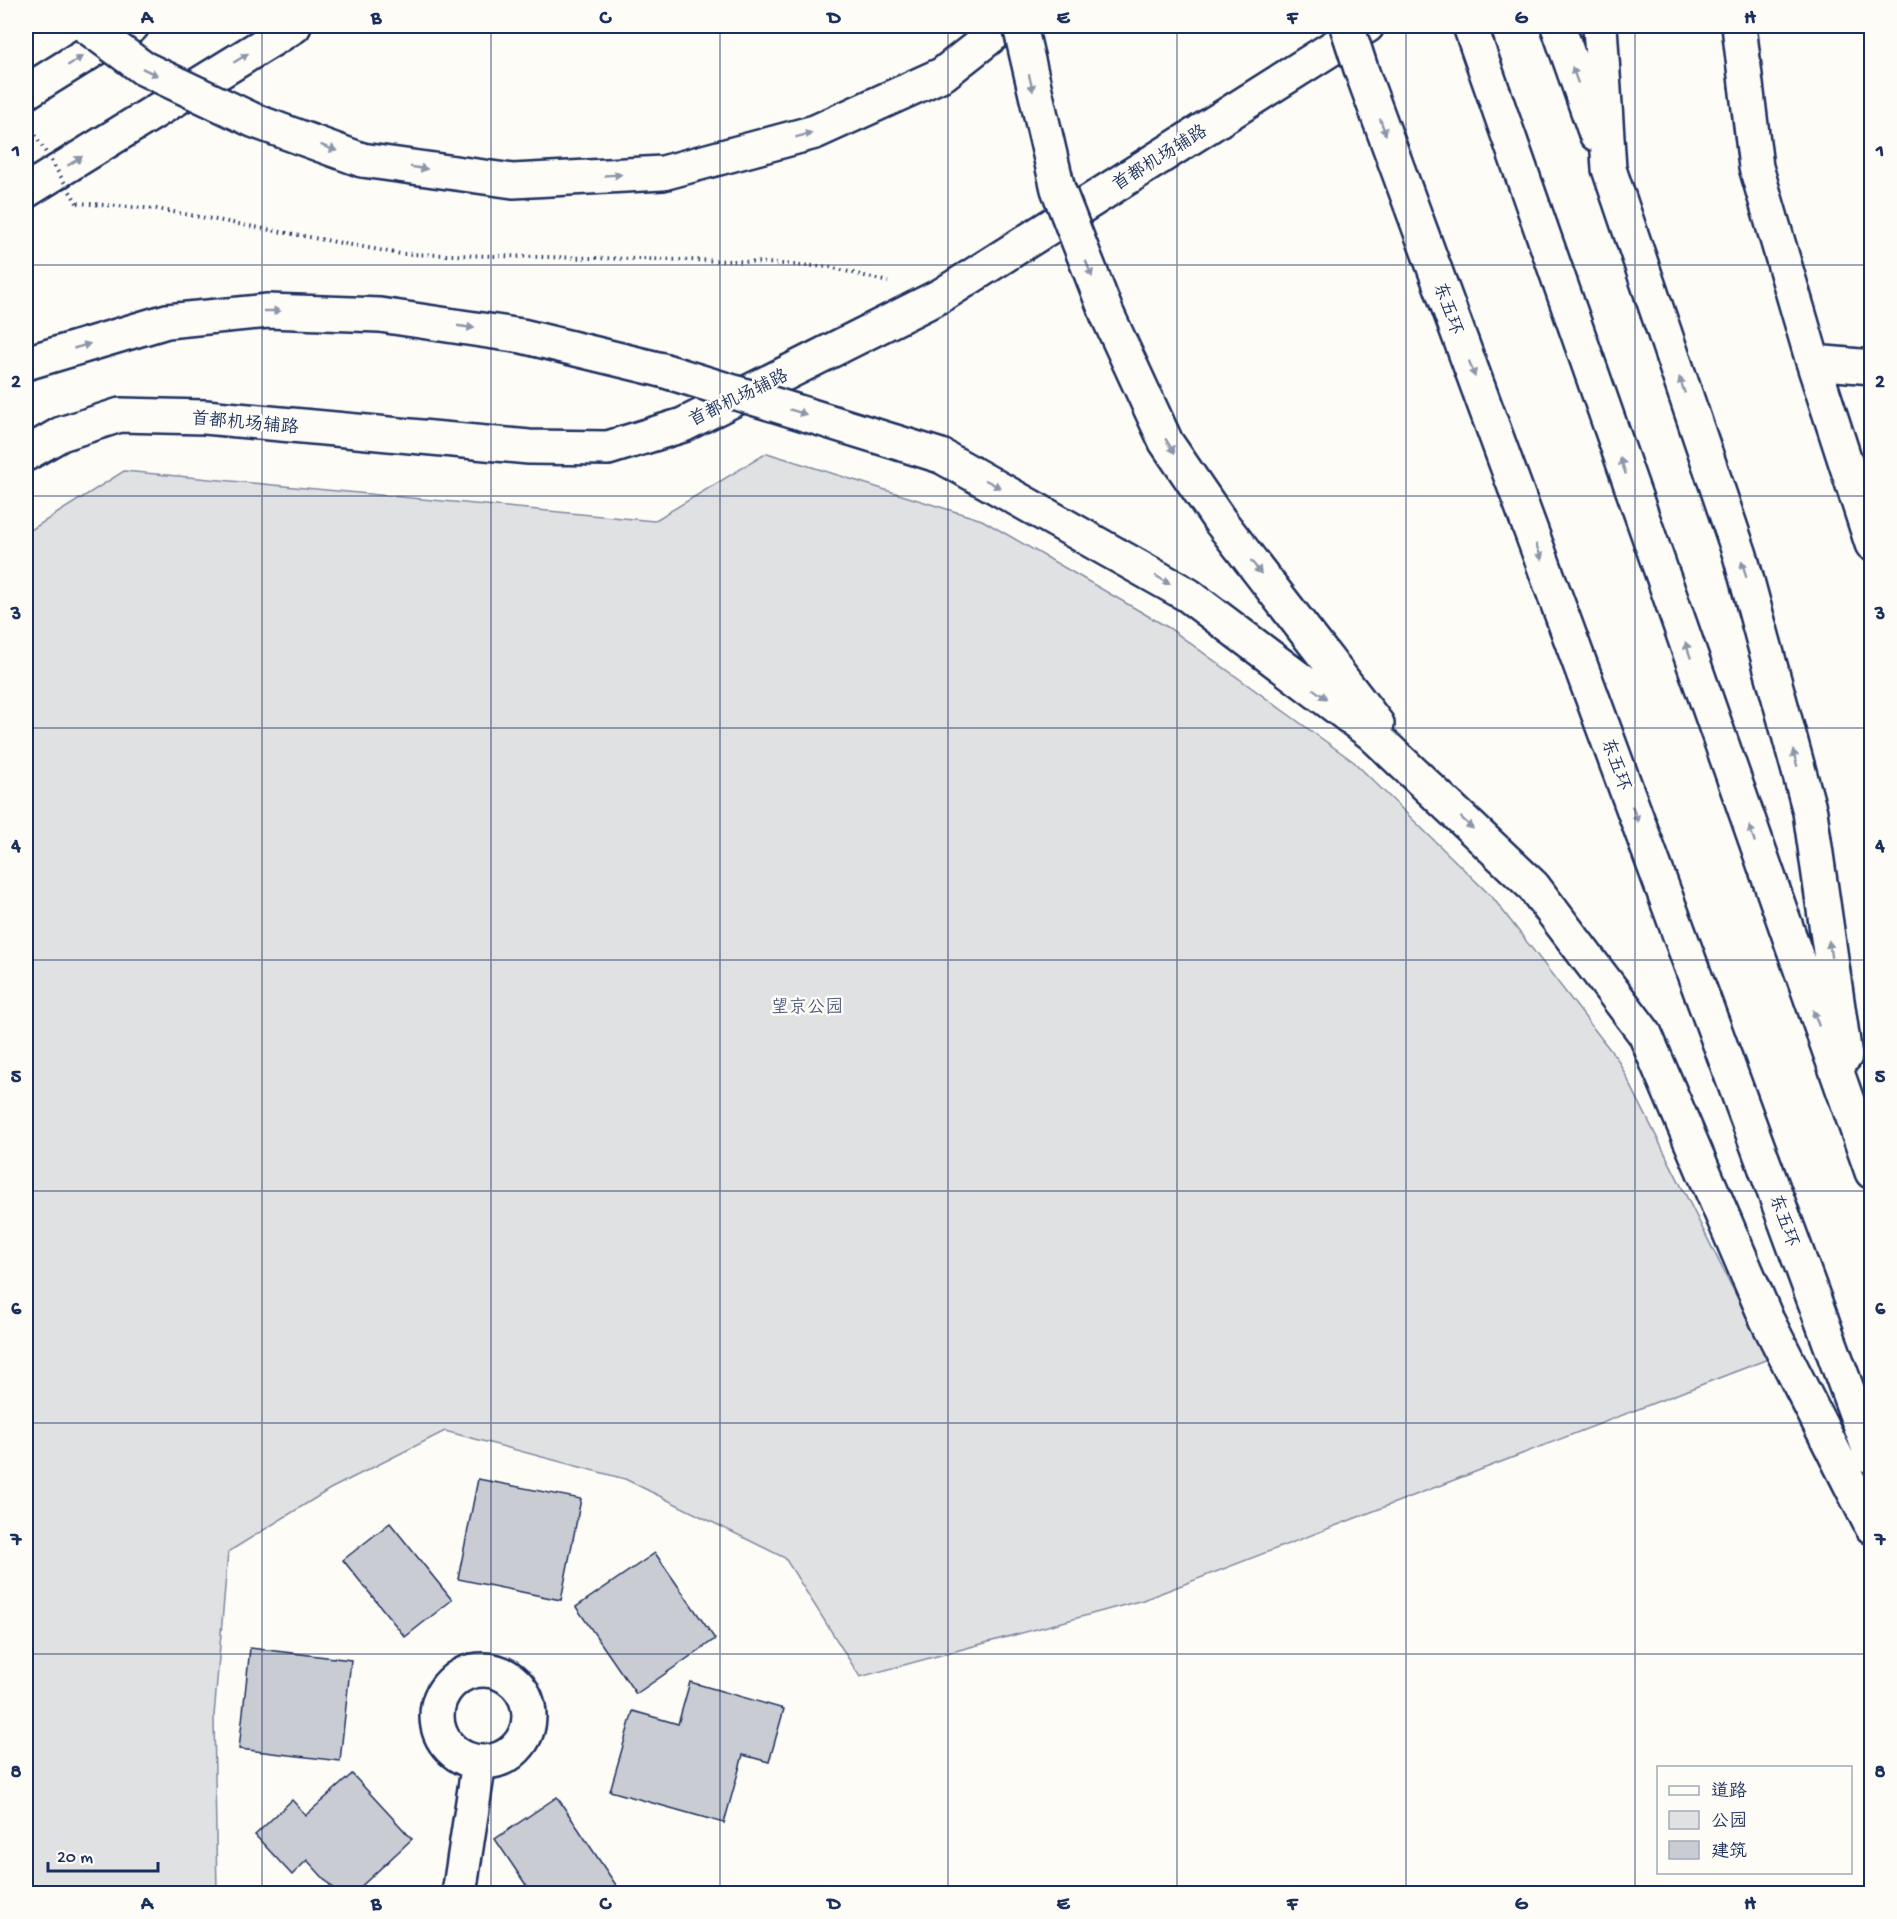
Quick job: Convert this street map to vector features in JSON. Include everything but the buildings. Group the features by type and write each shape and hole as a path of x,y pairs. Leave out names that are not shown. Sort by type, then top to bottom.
{"main road":[{"path":"86,26 143,68 255,121 362,160 513,181 663,173 815,132 943,74 1004,26"},
{"path":"26,92 132,26"},
{"path":"26,191 294,26"},
{"path":"1020,26 1028,71 1058,189 1107,314 1166,442 1220,521 1420,778"},
{"name":"东五环","path":"1347,26 1872,1457"},
{"name":"首都机场辅路","path":"26,454 61,434 120,415 205,417 530,447 608,448 684,425 942,295 1367,26"},
{"path":"1470,26 1856,1132 1872,1172"},
{"path":"1558,26 1740,555 1810,812 1856,1132"},
{"path":"1600,26 1609,169"},
{"path":"1739,26 1756,167 1813,362 1872,544"},
{"path":"26,363 167,321 268,311 380,315 510,334 662,370 941,456 1188,595 1371,733 1533,886 1645,1034 1767,1320 1872,1527"},
{"path":"1813,362 1872,368"},
{"path":"459,1893 478,1762"}],"path":[{"path":"26,120 77,203 157,209 401,254 734,261 830,267 942,295"}],"green space":[{"name":"望京公园","path":"767,453 982,520 1169,628 1354,762 1493,898 1618,1060 1768,1359 1143,1600 860,1677 785,1558 625,1479 445,1431 330,1489 228,1552 214,1716 217,1893 26,1893 26,533 124,471 654,521"}]}
